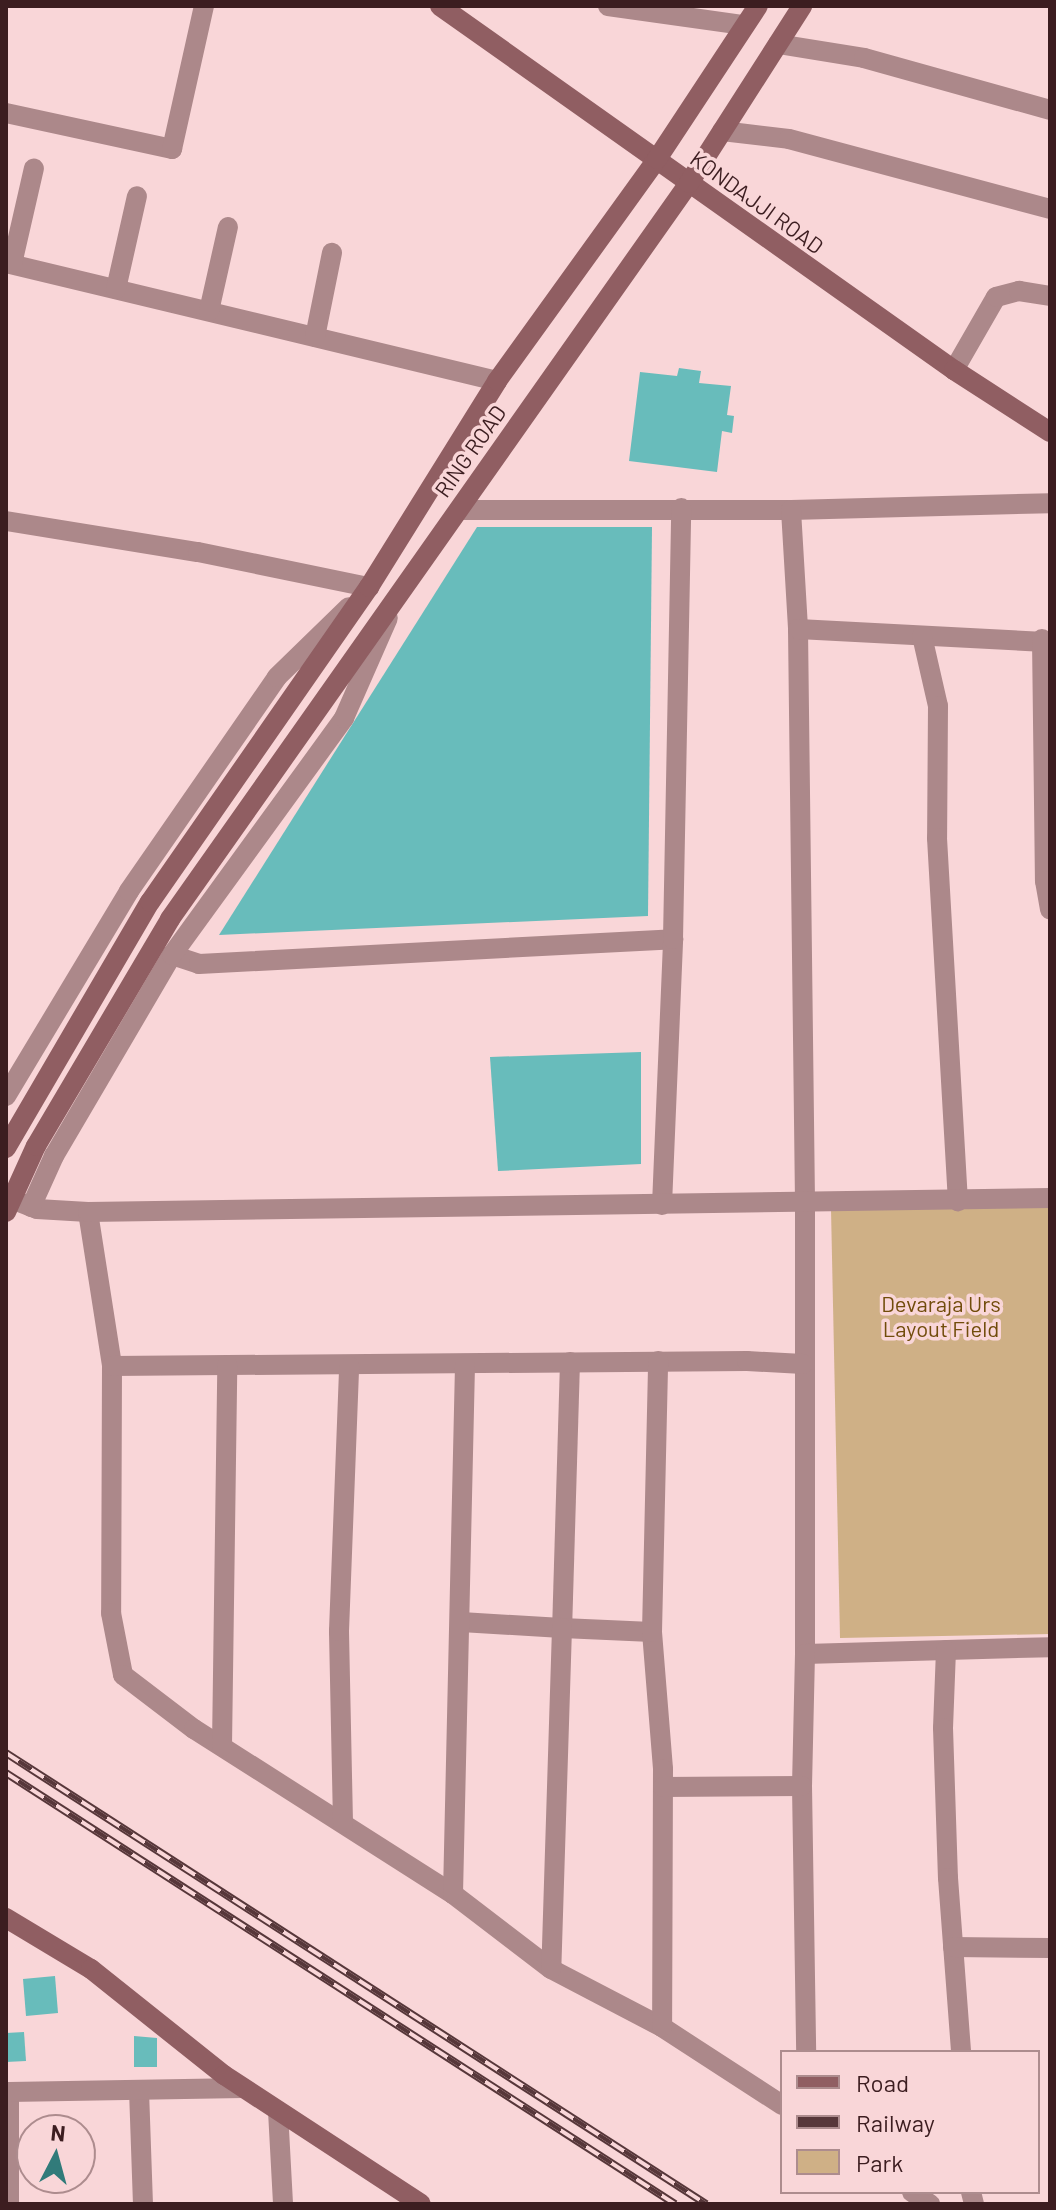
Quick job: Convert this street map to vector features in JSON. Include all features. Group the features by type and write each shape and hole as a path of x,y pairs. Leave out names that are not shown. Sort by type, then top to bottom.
{"main road":[{"name":"KONDAJJI ROAD","path":"440,6 954,370 1050,432"},
{"path":"6,1148 150,902 369,587 497,381 657,159 758,6"},
{"name":"RING ROAD","path":"6,1212 36,1146 170,919 689,183 802,6"},
{"path":"6,1918 91,1969 243,2088 417,2203"}],"street":[{"path":"6,113 172,149 204,6"},
{"path":"608,6 744,25"},
{"path":"778,44 864,58 1050,110"},
{"path":"722,131 789,139 1050,209"},
{"path":"34,168 9,263 497,381"},
{"path":"116,289 137,196"},
{"path":"209,311 228,227"},
{"path":"315,337 332,253"},
{"path":"954,370 996,297 1019,291 1050,296"},
{"path":"459,510 791,510 1050,503"},
{"path":"662,1205 673,939 681,508"},
{"path":"791,510 798,629 805,1203 802,1786 806,2050"},
{"path":"6,521 198,552 369,587"},
{"path":"6,1096 129,891 277,677 369,587"},
{"path":"31,1207 54,1156 172,955 344,718 398,596"},
{"path":"798,629 1046,640 1045,881 1050,910"},
{"path":"922,636 938,706 937,838 958,1201"},
{"path":"172,955 199,964 673,939"},
{"path":"6,1197 31,1207 88,1212 1050,1198"},
{"path":"88,1212 112,1366 111,1613 123,1675 222,1746 453,1894 551,1969 662,2027 780,2104"},
{"path":"112,1366 465,1366 658,1361 803,1364"},
{"path":"658,1361 652,1632 663,1787 662,2027"},
{"path":"551,1969 570,1362"},
{"path":"222,1746 227,1365"},
{"path":"343,1823 339,1631 349,1366"},
{"path":"453,1894 465,1366"},
{"path":"461,1622 652,1632"},
{"path":"805,1654 1050,1647"},
{"path":"946,1650 943,1728 961,2050"},
{"path":"663,1787 802,1786"},
{"path":"953,1947 1050,1948"},
{"path":"9,2204 8,2092 243,2088"},
{"path":"139,2090 143,2204"},
{"path":"278,2111 283,2204"}],"green space":[{"name":"Devaraja Urs Layout Field","path":"1050,1205 1050,1634 840,1638 831,1209"}],"building":[{"path":"679,368 701,371 699,383 731,386 727,415 734,416 732,433 722,431 717,472 629,461 640,372 677,376"},
{"path":"477,527 652,527 648,916 219,935"},
{"path":"641,1052 641,1164 498,1171 490,1057"},
{"path":"55,1976 58,2013 26,2016 23,1979"},
{"path":"24,2032 26,2061 6,2062 6,2033"},
{"path":"134,2036 157,2038 157,2067 134,2067"}],"railway":[{"path":"6,1753 706,2204"},
{"path":"6,1773 675,2204"}]}
